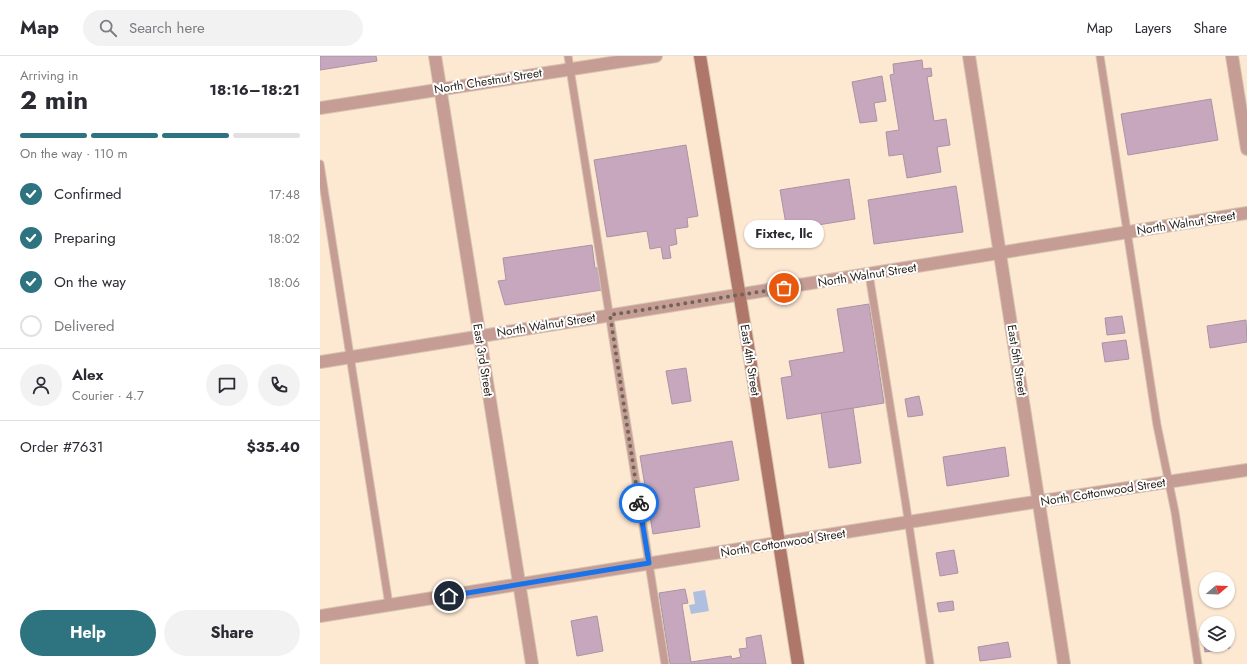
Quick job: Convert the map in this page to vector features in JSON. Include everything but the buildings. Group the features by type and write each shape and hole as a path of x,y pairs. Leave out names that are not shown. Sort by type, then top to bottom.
{"main road":[{"name":"East 4th Street","path":"700,56 740,295 798,664"}],"street":[{"name":"East 3rd Street","path":"435,56 532,664"},
{"name":"North Chestnut Street","path":"320,108 570,68 656,56"},
{"name":"East 5th Street","path":"969,56 1064,664"},
{"path":"1232,56 1247,149"},
{"name":"North Walnut Street","path":"320,362 1000,254 1247,213"},
{"name":"North Cottonwood Street","path":"320,616 909,522 1247,470"}],"lane":[{"path":"568,56 665,664"},
{"path":"1100,56 1157,425 1175,512 1198,664"},
{"path":"320,164 389,605"},
{"path":"869,274 930,664"}],"water":[{"path":"705,590 709,611 691,614 689,605 695,604 693,592"}],"way so far":[{"path":"639,503 610,315 784,288"}],"place":[{"name":"Fixtec, llc","path":"784,288"}],"route":[{"path":"449,596 649,563 639,503"}]}
